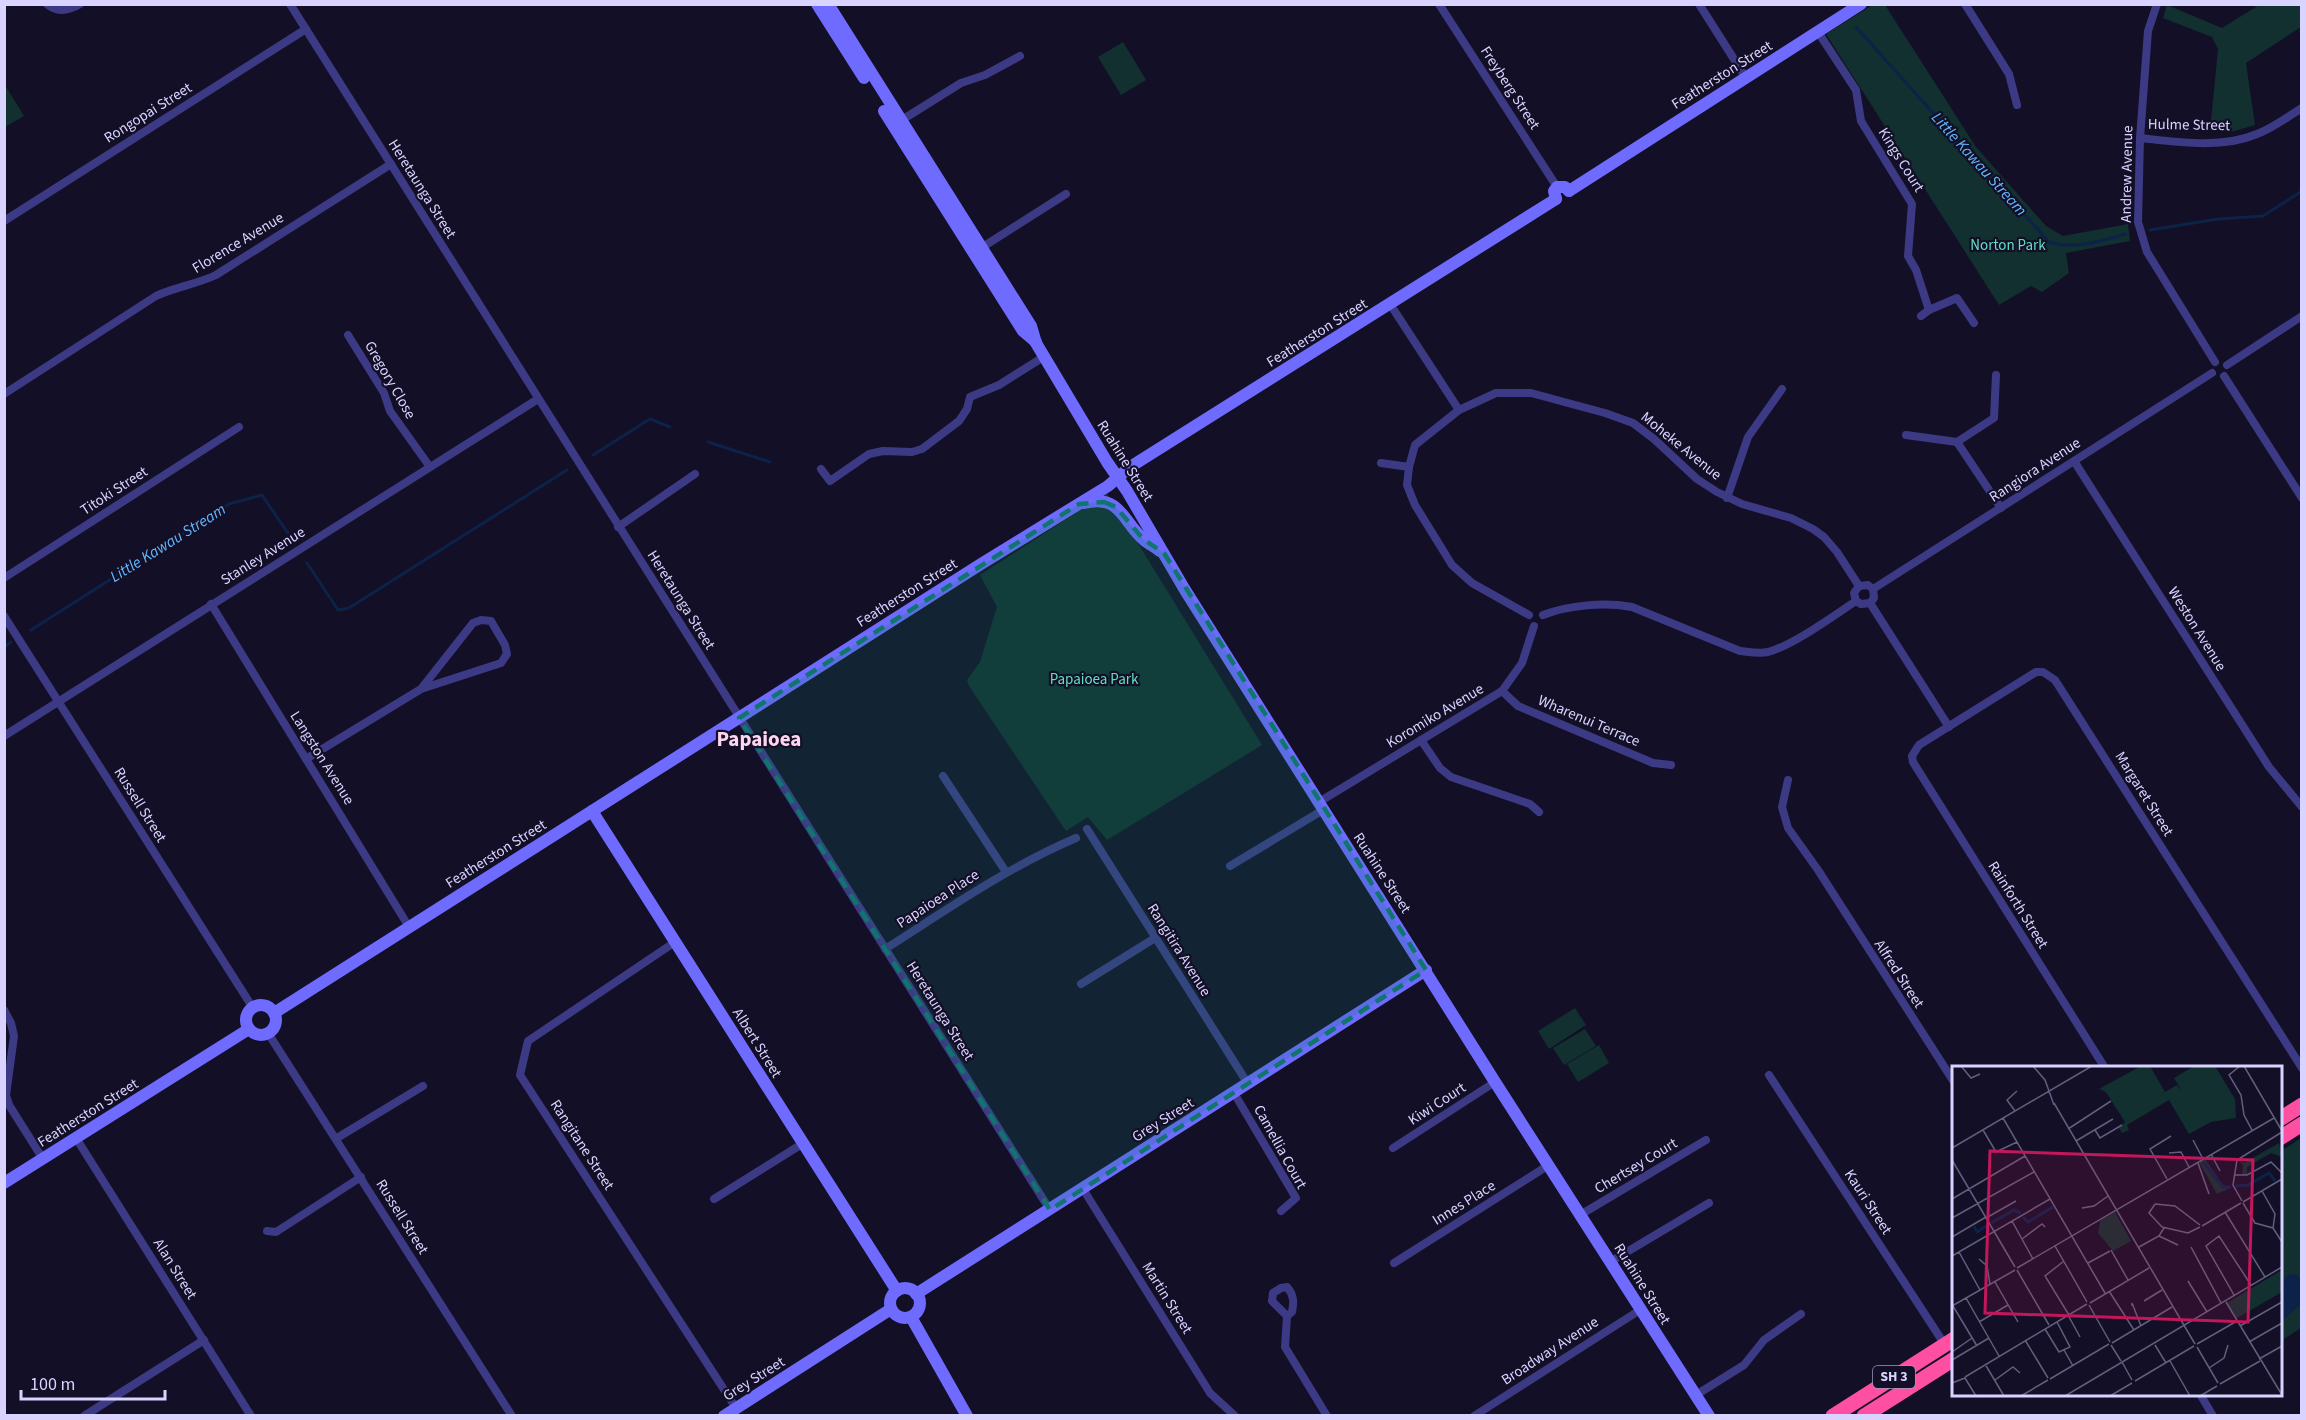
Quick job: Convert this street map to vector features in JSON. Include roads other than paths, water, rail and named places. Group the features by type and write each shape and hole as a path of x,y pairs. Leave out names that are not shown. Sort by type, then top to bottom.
{"highway":[{"path":"2282,1118 2301,1105"},
{"path":"2282,1137 2301,1124"},
{"name":"SH 3","path":"1833,1416 1949,1342"},
{"name":"SH 3","path":"1864,1416 1952,1360"}],"main road":[{"name":"Ruahine Street","path":"817,4 981,248 1031,326 1036,343"},
{"name":"Ruahine Street","path":"828,4 1023,331 1036,343 1045,356 1185,590 1709,1416"},
{"name":"Featherston Street","path":"274,1013 981,564 1108,486 1130,467 1861,4"},
{"path":"1079,504 1092,501 1104,502 1116,507 1143,539 1164,553"},
{"name":"Albert Street","path":"592,811 897,1291"},
{"name":"Grey Street","path":"916,1294 1426,970"},
{"path":"262,1006 274,1013 275,1023 268,1033 257,1034 249,1029 246,1020 252,1008 262,1006"},
{"name":"Featherston Street","path":"4,1183 249,1029"},
{"path":"907,1289 916,1294 920,1302 918,1309 911,1317 901,1318 891,1309 891,1300 897,1291 907,1289"},
{"name":"Grey Street","path":"731,1412 891,1309"},
{"path":"911,1317 967,1416"}],"street":[{"path":"47,4 61,11 69,10 80,4"},
{"name":"Heretaunga Street","path":"290,4 1050,1210"},
{"name":"Freyberg Street","path":"1439,4 1561,192"},
{"path":"1700,4 1746,78"},
{"path":"1965,4 2010,74 2017,105"},
{"name":"Andrew Avenue","path":"2157,4 2148,31 2137,208 2147,252 2214,362"},
{"name":"Rongopai Street","path":"4,221 306,29"},
{"name":"Kings Court","path":"1818,32 1856,90 1861,121 1912,204 1908,256 1916,270 1929,310"},
{"path":"897,123 961,82 985,75 1020,56"},
{"name":"Hulme Street","path":"2140,138 2209,142 2241,139 2257,134 2301,108"},
{"name":"Florence Avenue","path":"4,393 156,296 196,284 216,275 391,164"},
{"path":"981,248 1066,194"},
{"path":"1921,316 1957,298 1974,323"},
{"path":"1390,304 1459,410 1415,445 1407,485 1414,505 1452,565 1472,583 1529,615"},
{"path":"2227,364 2301,316"},
{"name":"Gregory Close","path":"348,335 384,393 390,411 430,467"},
{"path":"821,469 830,481 869,454 883,451 912,452 922,449 959,421 967,409 970,397 999,385 1045,356"},
{"path":"2222,360 2227,364 2228,369 2224,376 2216,376 2212,373 2214,362 2222,360"},
{"name":"Rangiora Avenue","path":"1873,589 2212,373"},
{"path":"1906,435 1957,442 1994,418 1996,375"},
{"path":"2224,376 2301,498"},
{"path":"1727,498 1748,437 1782,389"},
{"name":"Moheke Avenue","path":"1459,410 1496,393 1531,393 1621,418 1642,429 1697,479 1727,498 1791,518 1813,529 1824,537 1837,552 1858,586"},
{"name":"Stanley Avenue","path":"4,736 538,399"},
{"name":"Titoki Street","path":"4,578 239,427"},
{"path":"1957,442 2001,508"},
{"name":"Weston Avenue","path":"2074,461 2269,767 2301,807"},
{"path":"1381,463 1409,467"},
{"path":"618,527 695,474"},
{"path":"1868,585 1873,589 1874,598 1870,603 1864,605 1856,601 1854,593 1858,586 1868,585"},
{"path":"1529,615 1535,611 1543,615 1561,609 1618,604 1632,607 1740,651 1754,653 1782,647 1856,601"},
{"path":"1870,603 1949,727"},
{"name":"Langston Avenue","path":"211,604 409,927"},
{"path":"1529,615 1529,621 1534,626 1542,623 1543,615"},
{"name":"Russell Street","path":"4,616 252,1008"},
{"path":"306,759 421,688 501,663 507,654 505,645 491,621 482,620 473,624 421,688"},
{"name":"Koromiko Avenue","path":"1230,866 1421,740 1502,691 1522,663 1534,626"},
{"name":"Margaret Street","path":"1912,756 1919,745 2030,675 2043,672 2055,680 2301,1068"},
{"name":"Wharenui Terrace","path":"1502,691 1518,706 1653,763 1671,765"},
{"path":"1421,740 1440,768 1451,777 1530,804 1539,812"},
{"name":"Rainforth Street","path":"1912,756 1916,769 2104,1066"},
{"path":"943,776 1006,872"},
{"name":"Alfred Street","path":"1788,780 1782,807 1784,820 1952,1080"},
{"name":"Rangitira Avenue","path":"1087,830 1248,1084"},
{"name":"Papaioea Place","path":"885,950 1006,872 1076,837"},
{"path":"1081,984 1155,938"},
{"name":"Rangitane Street","path":"675,942 528,1041 520,1075 731,1412"},
{"path":"4,1010 11,1023 14,1036 6,1095 9,1105 43,1159"},
{"name":"Russell Street","path":"268,1033 512,1416"},
{"name":"Kauri Street","path":"1769,1075 1949,1342"},
{"name":"Kiwi Court","path":"1393,1148 1495,1082"},
{"path":"337,1138 423,1086"},
{"name":"Camellia Court","path":"1234,1093 1296,1198 1281,1211"},
{"name":"Alan Street","path":"76,1138 251,1416"},
{"name":"Chertsey Court","path":"1580,1215 1706,1140"},
{"path":"714,1199 802,1144"},
{"name":"Innes Place","path":"1394,1263 1549,1165"},
{"path":"267,1230 276,1232 361,1177"},
{"name":"Martin Street","path":"1083,1189 1210,1393 1235,1416"},
{"path":"1610,1262 1709,1203"},
{"name":"Broadway Avenue","path":"1474,1416 1640,1310"},
{"path":"1696,1395 1744,1365 1764,1340 1801,1314"},
{"path":"1287,1316 1285,1347 1328,1416"},
{"path":"84,1416 204,1340"},
{"path":"2201,1396 2210,1414"}],"water":[{"path":"2289,1274 2297,1275 2301,1280 2301,1304 2282,1321 2282,1281"}],"waterway":[{"name":"Little Kawau Stream","path":"1856,27 2049,242 2078,245 2126,234"},
{"name":"Little Kawau Stream","path":"2150,230 2218,219 2263,216 2302,191"},
{"path":"593,455 650,419 670,427"},
{"path":"708,442 770,462"},
{"name":"Little Kawau Stream","path":"307,563 338,610 349,608 567,470"},
{"name":"Little Kawau Stream","path":"31,630 229,504 262,495 294,542"},
{"path":"4,647 11,642"}],"district":[{"name":"Papaioea","path":"759,739"}],"park label":[{"name":"Norton Park","path":"2008,245"},
{"name":"Papaioea Park","path":"1094,679"}]}
